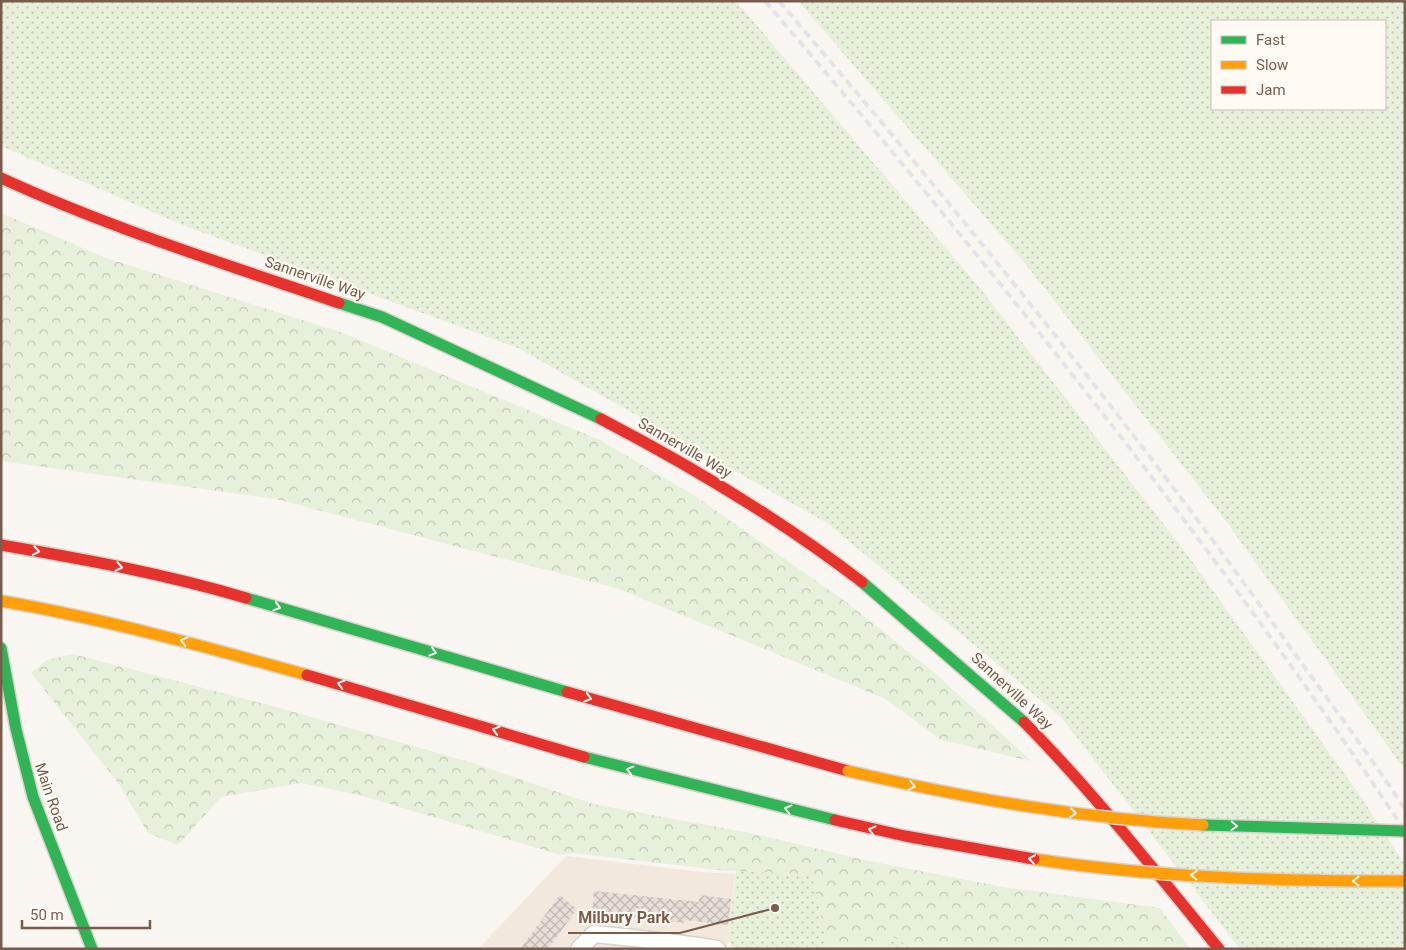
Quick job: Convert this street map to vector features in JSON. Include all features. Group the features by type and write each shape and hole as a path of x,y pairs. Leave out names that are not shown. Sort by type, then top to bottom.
{"main road":[{"name":"Sannerville Way","path":"1,178 51,201 164,244 382,317 592,414 662,451 757,508 817,548 885,600 1014,712 1068,766 1219,949"},
{"path":"1,545 72,557 216,589 650,717 848,771 993,802 1128,819 1263,827 1405,831"},
{"path":"1,600 70,613 266,663 487,727 597,762 936,843 1096,867 1281,880 1405,881"},
{"name":"Main Road","path":"1,648 8,730 92,949"}],"street":[{"path":"579,949 594,934 649,941 662,940 717,949"}],"shaded area":[{"path":"566,856 702,872 735,874 727,949 478,949"}],"green space":[{"path":"1,1 736,1 983,292 1186,553 1361,797 1405,865 1405,949 1240,949 1061,717 827,523 518,348 185,226 1,146"},
{"path":"798,1 1405,1 1405,770 1228,524 1024,262"},
{"path":"1,213 106,258 343,333 600,440 695,496 849,604 937,675 1031,761 941,740 886,699 619,589 276,499 1,461"},
{"path":"73,654 265,704 473,763 593,804 750,833 869,861 1003,887 1160,908 1190,949 916,949 889,935 888,949 828,949 812,875 718,870 573,853 561,855 359,795 301,783 221,797 178,845 148,833 119,784 31,673 47,660"},
{"path":"736,871 812,875 828,949 735,949 728,941"},
{"path":"888,935 916,949 888,949"}],"building":[{"path":"594,891 699,902 700,895 731,899 728,925 685,920 685,923 592,913"},
{"path":"560,895 577,909 548,949 520,949"}],"railway":[{"path":"765,1 933,202 1097,407 1255,616 1405,831"},
{"path":"779,1 913,160 1109,404 1234,570 1365,750 1405,809"}],"traffic: fast":[{"path":"339,303 382,317 601,419"},
{"path":"862,582 1024,722"},
{"path":"246,598 567,692"},
{"path":"1,648 16,729 33,797 92,949"},
{"path":"584,757 835,820"},
{"path":"1203,825 1405,831"}],"traffic: slow":[{"path":"1,601 117,625 307,675"},
{"path":"848,771 1024,806 1113,818 1203,825"},
{"path":"1034,859 1126,870 1219,877 1405,881"}],"traffic: jam":[{"path":"1,178 126,229 339,303"},
{"path":"601,419 669,456 768,515 862,582"},
{"path":"1,545 155,574 246,598"},
{"path":"307,675 584,757"},
{"path":"567,692 848,771"},
{"path":"1024,722 1100,805 1219,949"},
{"path":"835,820 905,836 1034,859"}],"place":[{"name":"Milbury Park","path":"775,908"}]}
